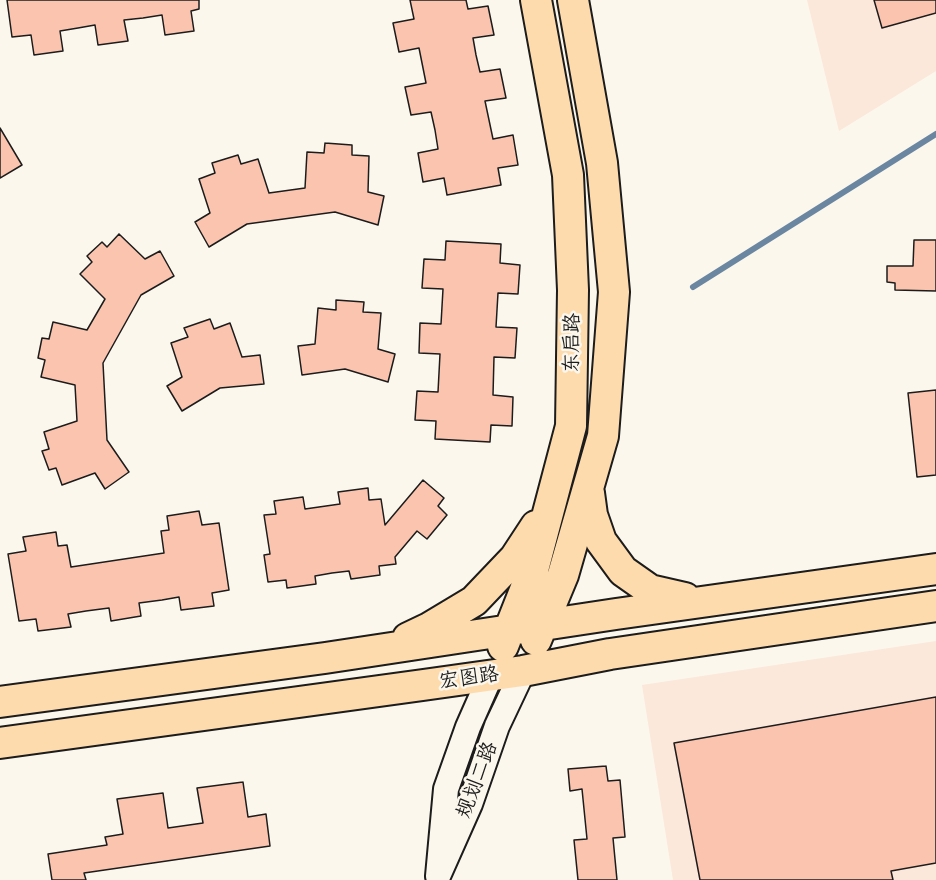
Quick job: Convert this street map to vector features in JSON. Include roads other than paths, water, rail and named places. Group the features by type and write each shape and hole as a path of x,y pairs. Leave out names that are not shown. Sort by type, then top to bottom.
{"main road":[{"name":"东启路","path":"491,675 533,570 571,426 573,290 568,175 536,0"},
{"name":"东启路","path":"573,0 602,164 614,292 603,436 588,487"},
{"path":"588,487 592,515 601,541 623,571 650,590 701,602"},
{"name":"规划二路","path":"523,671 563,575 588,487"},
{"path":"385,649 429,628 474,601 515,558 551,503"},
{"name":"宏图路","path":"0,702 936,569"},
{"name":"宏图路","path":"0,743 523,671 610,654 936,606"}],"street":[{"name":"规划二路","path":"438,878 470,804 497,726 523,671"},
{"name":"规划二路","path":"438,878 446,789 468,726 491,675"}],"waterway":[{"path":"693,287 936,134"}]}
